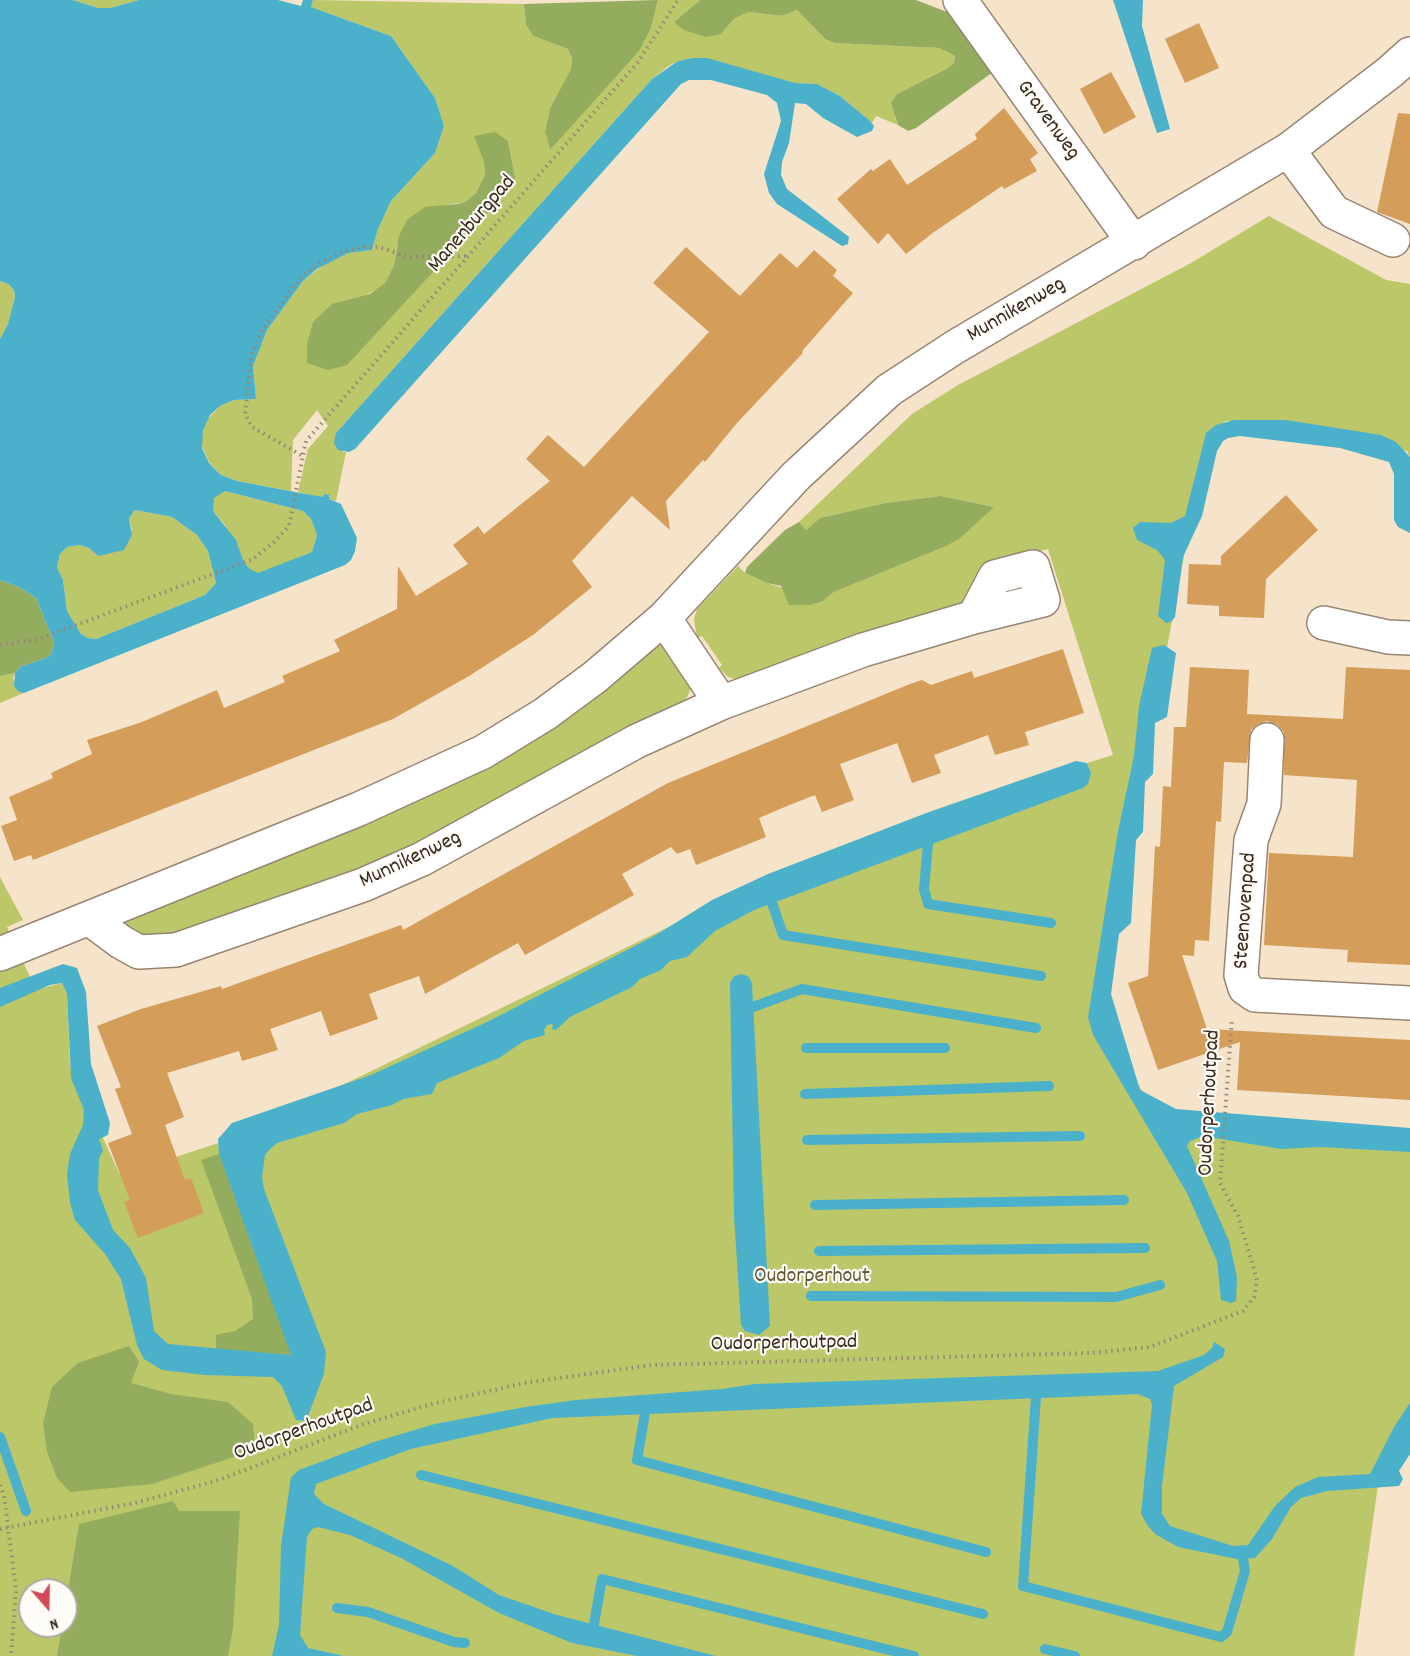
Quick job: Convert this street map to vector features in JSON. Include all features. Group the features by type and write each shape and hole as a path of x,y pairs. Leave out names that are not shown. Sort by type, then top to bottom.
{"street":[{"name":"Gravenweg","path":"960,0 1134,243"},
{"name":"Munnikenweg","path":"0,954 359,809 483,752 545,714 664,618 796,476 889,390 955,347 1288,150 1410,54"},
{"path":"1288,150 1334,212 1393,240"},
{"name":"Munnikenweg","path":"90,919 121,942 140,952 176,950 363,885 422,859 637,741 721,703 863,650 974,617"},
{"path":"664,618 721,703"},
{"path":"1324,623 1388,637 1410,638"},
{"name":"Steenovenpad","path":"1267,740 1264,804 1251,840 1241,975 1245,988 1255,995 1410,1003"}],"path":[{"name":"Manenburgpad","path":"301,455 306,441 638,62 678,0"},
{"path":"0,645 39,639 253,559 289,526 301,473 301,455 252,427 245,414 252,352 262,330 303,275 318,264 342,252 372,247 394,251 409,257 468,256"},
{"name":"Oudorperhoutpad","path":"0,1529 135,1503 219,1480 364,1424 432,1404 524,1383 651,1365 1114,1351 1150,1347 1243,1311 1254,1297 1257,1280 1238,1216 1220,1183 1234,993 1245,988"},
{"path":"0,1485 9,1528 16,1591 10,1656"}],"green space":[{"path":"73,0 139,0 110,8 98,8"},
{"path":"313,0 524,4 526,25 533,36 568,49 572,59 571,69 550,108 545,130 550,150 651,28 658,0 700,0 674,22 721,34 735,18 749,12 782,16 797,10 825,39 834,43 939,48 955,56 954,63 946,69 897,94 895,117 898,125 876,116 872,123 840,96 817,84 795,83 692,58 678,61 667,67 652,79 336,433 343,452 346,452 336,501 328,499 328,495 324,494 323,498 298,492 308,449 328,426 317,410 293,440 291,491 237,481 221,475 209,462 200,442 205,422 220,406 234,400 256,399 253,366 260,347 267,330 303,281 330,260 348,253 372,250 378,229 391,201 435,153 444,126 435,98 391,36 311,7","holes":["475,136 508,141 516,182 306,352 360,298 385,283 394,265 397,245 446,205 465,202 476,193 485,175 484,162"]},
{"path":"658,0 651,28 639,51 550,150 545,131 550,108 571,69 572,59 568,49 533,36 526,25 524,4"},
{"path":"700,0 916,0 952,14 993,72 916,128 908,131 898,125 891,103 897,94 946,69 954,63 955,56 939,48 834,43 825,39 797,10 782,16 749,12 735,18 721,34 706,37 684,30 674,22"},
{"path":"495,132 508,141 516,182 347,365 328,370 307,363 307,344 313,322 332,304 370,294 385,283 394,265 399,236 407,220 425,207 465,202 476,193 485,175 484,162 474,136"},
{"name":"Oudorperhout","path":"1269,216 1386,280 1410,284 1410,457 1407,451 1286,420 1225,421 1186,545 1101,1005 1117,1050 1162,1123 1410,1139 1410,1439 1378,1485 1354,1656 0,1656 0,877 23,920 7,927 36,990 62,983 67,994 70,1066 120,1175 231,1139 749,888 1090,771 1087,763 1113,755 1048,549 988,563 960,610 744,682 728,677 719,668 722,665 702,636 697,638 694,619 697,609 738,566 745,573 767,583 823,601 834,592 944,547 994,507 941,496 885,503 820,518 806,530 799,522 912,414 958,385 1191,263"},
{"path":"0,281 8,284 14,290 15,297 8,324 0,339"},
{"path":"225,491 303,511 311,519 317,535 312,552 258,574 250,569 244,564 225,525 213,511 213,498 219,492"},
{"path":"941,496 994,507 959,539 834,592 823,601 810,605 789,605 781,586 767,583 745,573 747,567 785,530 799,522 806,530 820,518 885,503"},
{"path":"135,510 172,517 197,535 208,551 216,583 205,595 96,639 88,638 81,634 67,611 63,580 57,567 60,554 67,547 79,545 89,548 98,556 132,530 129,518"},
{"path":"0,580 19,587 36,598 54,642 52,653 48,657 20,667 15,673 0,676"},
{"path":"658,645 668,648 689,677 690,690 685,702 483,816 268,908 145,941 125,925 128,921 197,890 378,818 482,767 578,709"},
{"path":"15,673 13,678 19,692 24,693 0,703 0,676"},
{"path":"219,1154 292,1355 216,1349 216,1335 235,1331 253,1319 252,1299 201,1160"},
{"path":"129,1346 139,1362 131,1383 171,1394 228,1402 253,1424 255,1445 246,1453 152,1484 70,1492 57,1478 47,1452 43,1423 52,1387 78,1363"},
{"path":"173,1501 179,1511 240,1511 233,1628 228,1656 57,1656 60,1638 78,1638 78,1578 70,1578 79,1524"}],"water":[{"path":"0,0 73,0 98,8 110,8 139,0 278,0 301,6 303,0 313,0 311,7 391,36 435,98 444,126 435,153 391,201 378,229 372,250 348,253 317,269 303,281 267,330 253,366 256,399 234,400 220,406 210,415 203,430 202,448 209,463 221,475 237,481 306,494 323,497 324,494 329,495 329,499 341,504 357,538 351,560 345,565 24,693 19,692 14,686 15,673 20,667 48,657 52,653 54,642 36,598 19,587 0,580 0,339 8,324 15,297 14,290 8,284 0,281","holes":["225,491 303,511 311,519 317,535 312,552 258,573 250,569 244,563 236,540 213,511 214,498","135,510 172,517 197,535 208,551 216,583 205,595 96,639 88,638 81,634 67,611 63,580 57,567 60,554 67,547 79,545 89,548 98,556 124,550 132,535 129,518"]},
{"path":"1113,0 1143,0 1142,26 1170,129 1157,133"},
{"path":"707,58 795,83 817,84 840,96 870,121 874,126 872,131 857,137 823,118 806,104 795,103 789,143 782,162 781,175 787,189 849,237 848,244 842,246 777,204 769,193 764,174 781,121 777,103 767,95 711,80 689,80 681,84 355,449 349,452 338,450 334,443 336,433 652,79 678,61"},
{"path":"1234,420 1286,420 1381,435 1396,442 1410,457 1410,533 1398,527 1394,520 1394,474 1389,462 1340,448 1240,436 1228,438 1223,441 1217,451 1202,516 1183,557 1175,617 1171,622 1166,623 1158,616 1165,560 1157,550 1137,540 1133,528 1140,522 1171,523 1185,516 1206,433 1216,425"},
{"path":"1164,645 1176,653 1167,717 1155,723 1153,774 1145,782 1143,832 1136,840 1131,923 1119,934 1111,994 1140,1090 1176,1109 1410,1128 1410,1152 1320,1147 1281,1149 1203,1136 1190,1141 1187,1146 1229,1241 1237,1277 1236,1301 1231,1303 1221,1300 1217,1261 1187,1193 1093,1035 1088,1017 1118,831 1134,756 1139,706 1152,648"},
{"path":"1076,761 1087,763 1091,773 1088,784 1083,788 754,910 715,931 687,957 670,961 661,970 640,979 632,987 570,1017 556,1030 552,1029 553,1024 547,1025 544,1030 545,1035 524,1041 499,1058 437,1083 432,1094 403,1099 392,1105 357,1114 344,1123 277,1143 270,1149 265,1155 262,1178 264,1189 326,1352 324,1374 306,1421 296,1420 282,1386 273,1377 204,1375 162,1370 144,1359 137,1345 121,1279 105,1254 75,1220 70,1203 67,1174 70,1154 83,1125 84,1110 71,1078 67,994 62,983 50,985 0,1007 0,988 63,964 77,968 86,992 91,1064 110,1123 108,1135 99,1139 103,1150 99,1159 98,1190 113,1230 130,1248 146,1278 154,1331 168,1344 291,1355 219,1154 218,1139 232,1123 371,1075 487,1022 656,935 712,900 768,874 929,812"},
{"path":"742,974 749,977 752,983 770,1326 759,1335 745,1331 741,1325 734,1215 730,983 734,976"},
{"path":"1214,1342 1225,1349 1223,1357 1174,1386 1162,1486 1162,1514 1170,1526 1233,1546 1248,1545 1275,1506 1295,1487 1318,1477 1370,1474 1394,1427 1410,1403 1410,1454 1399,1471 1403,1479 1399,1486 1327,1491 1301,1498 1291,1507 1272,1539 1255,1558 1237,1559 1178,1547 1155,1534 1148,1526 1141,1514 1152,1405 1150,1399 1138,1394 552,1418 411,1449 316,1484 314,1494 324,1504 453,1566 499,1595 557,1615 716,1656 637,1656 572,1643 499,1613 401,1558 350,1535 318,1527 312,1529 307,1537 300,1635 308,1648 344,1656 272,1656 279,1625 281,1546 291,1477 299,1470 374,1442 435,1424 576,1400 722,1389 755,1384 1158,1371 1204,1355 1212,1348"}],"building":[{"path":"1199,23 1219,68 1185,83 1165,39"},
{"path":"1111,72 1136,117 1104,134 1080,89"},
{"path":"1004,108 1038,153 1030,159 1037,171 1004,189 1002,186 906,254 888,233 878,244 837,199 871,169 873,171 890,159 907,185 977,139 975,134"},
{"path":"1398,113 1410,114 1410,224 1377,212"},
{"path":"686,247 740,296 780,253 797,268 814,250 837,270 833,276 853,293 802,354 737,423 705,462 703,460 666,501 670,530 632,496 572,561 592,587 533,635 469,676 393,719 33,860 31,855 14,861 1,826 17,820 9,797 53,778 51,773 92,754 87,740 142,722 217,690 224,708 285,682 282,676 340,651 334,640 397,609 398,566 416,596 468,564 453,545 478,526 484,534 550,481 526,459 548,435 584,467 709,332 653,283"},
{"path":"1286,495 1318,530 1266,579 1264,618 1219,616 1219,606 1187,604 1189,564 1221,565 1221,556"},
{"path":"1063,649 1084,713 1025,732 1029,745 995,755 988,735 934,755 941,773 912,783 897,743 840,764 854,800 822,812 815,795 787,806 759,818 766,837 696,865 690,849 677,854 671,847 622,874 634,895 525,955 518,943 425,994 419,976 369,994 378,1019 330,1036 321,1011 270,1029 278,1050 242,1061 239,1051 167,1073 184,1117 165,1125 185,1180 191,1178 204,1213 138,1238 124,1202 130,1200 108,1143 132,1134 115,1089 121,1087 97,1026 141,1009 221,986 222,989 401,925 403,930 668,783 910,684 922,680 931,685 972,671 974,678"},
{"path":"1190,667 1249,670 1247,714 1343,719 1346,667 1410,670 1410,965 1347,962 1348,950 1264,945 1269,853 1353,857 1357,780 1284,775 1284,732 1278,725 1267,721 1251,730 1247,763 1224,762 1221,822 1216,821 1209,941 1195,940 1194,956 1182,955 1207,1029 1410,1040 1410,1100 1237,1090 1240,1042 1158,1070 1128,983 1148,976 1155,846 1160,847 1163,786 1171,787 1174,727 1186,727"}],"waterway":[{"path":"928,844 924,889 928,904 1051,923"},
{"path":"772,903 783,935 1041,976"},
{"path":"753,1007 802,989 1036,1028"},
{"path":"806,1048 945,1048"},
{"path":"805,1094 1049,1086"},
{"path":"807,1140 1080,1136"},
{"path":"815,1205 1124,1200"},
{"path":"819,1251 1145,1248"},
{"path":"811,1296 1116,1297 1160,1285"},
{"path":"1036,1397 1023,1586 1221,1637 1227,1632 1245,1571 1243,1559"},
{"path":"645,1413 637,1460 986,1552"},
{"path":"0,1437 26,1511"},
{"path":"421,1475 983,1614"},
{"path":"594,1624 602,1579 914,1656"},
{"path":"337,1608 368,1612 454,1642 465,1643"},
{"path":"1045,1649 1075,1656"}]}
